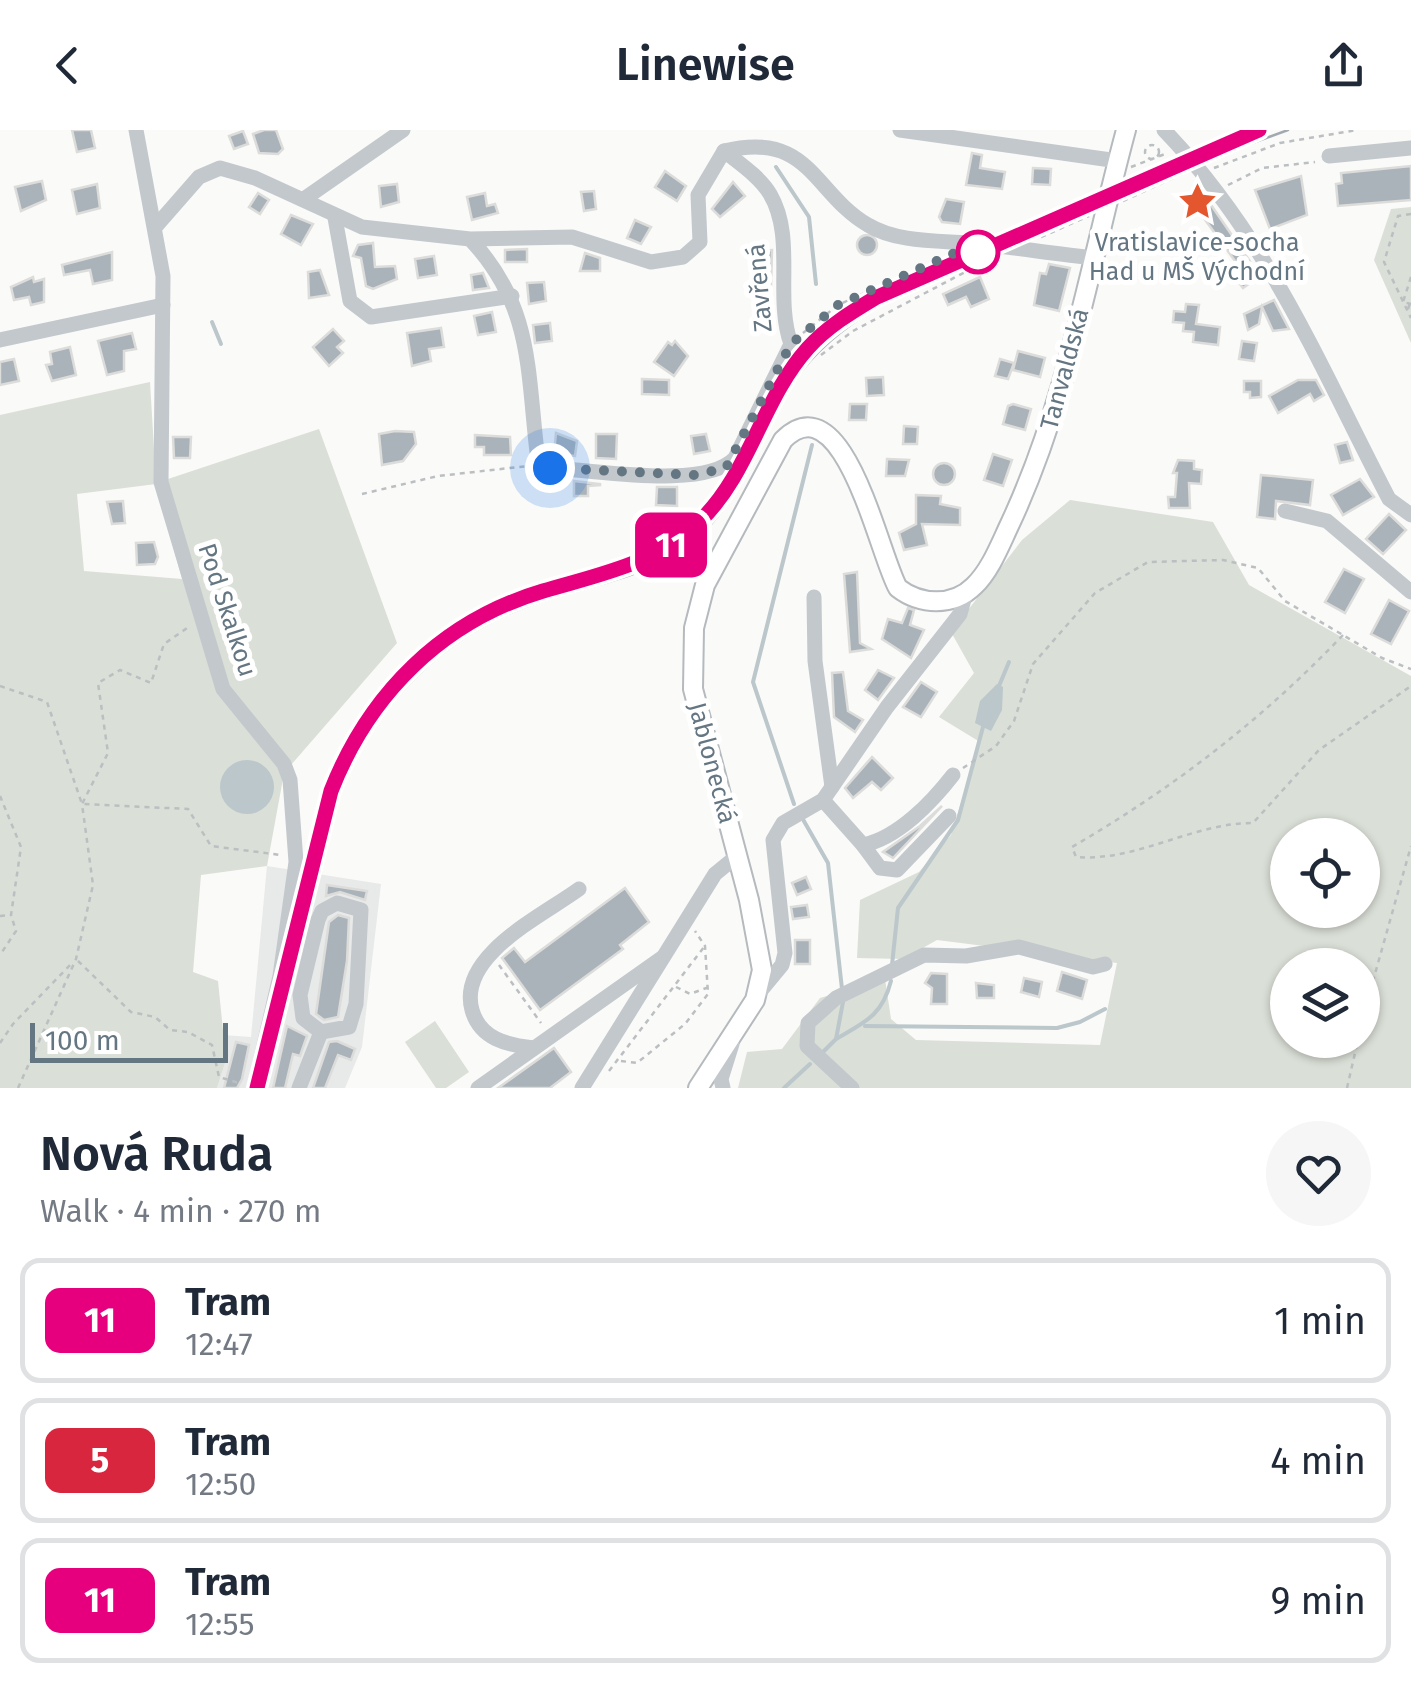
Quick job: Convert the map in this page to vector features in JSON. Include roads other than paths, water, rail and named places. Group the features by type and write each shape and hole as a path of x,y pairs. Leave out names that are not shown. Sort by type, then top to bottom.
{"main road":[{"name":"Tanvaldská","path":"966,592 978,582 1005,535 1044,443 1105,209 1120,166 1126,130"},
{"name":"Jablonecká","path":"698,1088 734,1038 758,994 760,949 692,689 694,628 705,585 782,440 793,430 810,426 836,442 866,501 898,588 924,601 943,602 966,592"}],"street":[{"name":"Pod Skalkou","path":"136,130 157,225 163,306 161,482 224,689 284,764 290,780 296,862 280,976 254,1088"},
{"path":"304,199 403,130"},
{"path":"725,130 739,142"},
{"path":"900,130 1120,166"},
{"path":"1164,130 1202,169 1266,258 1389,499 1411,515"},
{"path":"157,225 198,177 220,168 304,199 335,218 362,228 470,239 572,237 651,262 684,257 700,242 698,194 724,150 766,134 807,154 841,202 872,228 891,235 977,243 1008,251 1094,258"},
{"path":"1329,158 1411,148"},
{"name":"Zavřená","path":"512,296 525,345 537,452 544,463 562,469 694,475 726,468 791,344 783,323 783,244 771,196 724,150"},
{"path":"335,218 350,301 371,317 512,296 504,278 470,239"},
{"path":"0,340 163,306"},
{"path":"1285,511 1327,521 1411,592"},
{"name":"Jablonecká","path":"758,994 782,965 785,954 773,840 782,823 828,793 887,706 960,614 966,592"},
{"path":"814,597 828,793 880,868 897,870 949,816"},
{"path":"863,845 878,842 936,798 954,775"},
{"path":"582,1088 715,874 738,856"},
{"path":"534,1048 498,1040 476,1020 470,1002 472,977 490,954 579,890"},
{"path":"338,903 356,905 362,925 353,1022 341,1031 321,1032 303,1018 300,1006 318,920 322,911 338,903"},
{"path":"852,1088 808,1046 804,1031 816,1013 924,955 966,956 1019,947 1093,967 1105,964"},
{"path":"478,1088 670,952"},
{"path":"299,1088 321,1032"},
{"path":"723,1088 721,1079 734,1038"}],"waterway":[{"path":"776,167 809,217 816,284"},
{"path":"212,322 221,344"},
{"path":"794,804 753,682 812,445"},
{"path":"999,686 1009,662"},
{"path":"892,965 898,908 958,820 983,727"},
{"path":"801,816 828,863 842,989"},
{"path":"836,1039 877,1010 891,981"},
{"path":"820,1055 836,1039 843,1002"},
{"path":"865,1026 1057,1028 1105,1009"},
{"path":"784,1088 810,1064"}],"tram line":[{"name":"11","path":"257,1088 331,791 349,748 376,704 402,674 440,640 505,604 631,565 681,538 719,500 791,370 821,334 842,318 875,298 1259,130"},
{"path":"266,1088 339,794 373,729 418,674 475,631 507,614 638,572 691,543 709,527 737,489 801,371 831,341 877,307 1170,173 1288,130"}],"place":[{"name":"Vratislavice-socha Had u MŠ Východní","path":"1197,202"}]}
